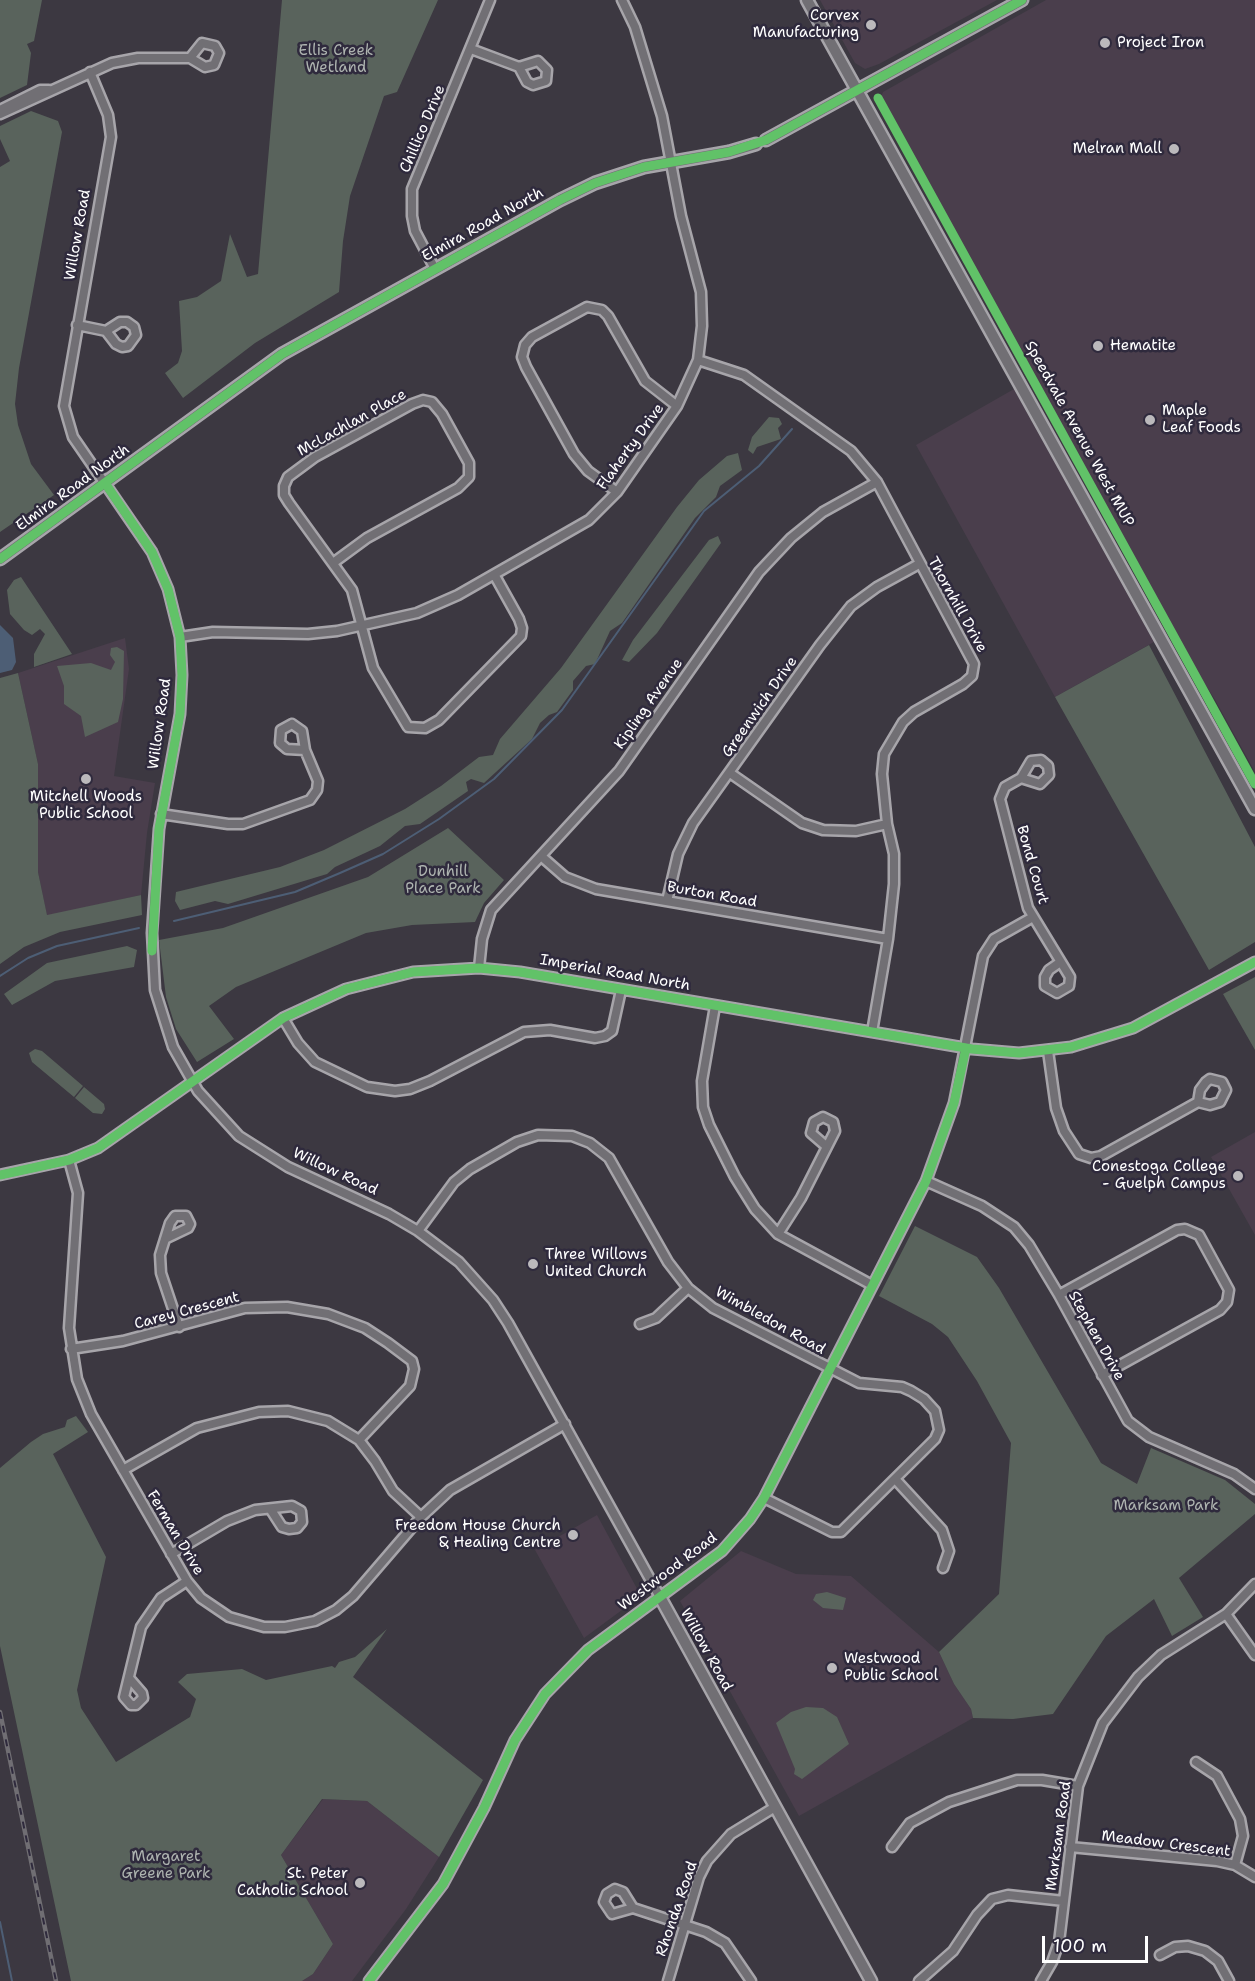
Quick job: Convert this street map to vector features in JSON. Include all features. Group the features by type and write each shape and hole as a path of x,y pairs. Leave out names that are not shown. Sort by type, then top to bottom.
{"main road":[{"path":"807,0 1255,809"},
{"name":"Elmira Road North","path":"0,559 282,354 435,269 595,183 644,167 761,142 1022,0"},
{"name":"Willow Road","path":"660,1598 871,1981"}],"street":[{"name":"Chillico Drive","path":"435,269 415,231 412,216 412,189 490,0"},
{"name":"Flaherty Drive","path":"180,637 222,632 308,634 361,627 417,613 495,576 589,520 617,492 678,406 698,360 702,326 701,292 659,105 635,27 622,0"},
{"path":"471,49 519,67"},
{"path":"0,112 40,90 49,90 112,63 138,58 190,58"},
{"name":"Willow Road","path":"90,72 108,115 111,137 64,406 73,437 152,552 168,589 180,637 182,675 180,714 161,814 152,923 155,990 173,1047 193,1082 221,1118 263,1153 418,1231 459,1262 493,1300 565,1424 660,1598"},
{"path":"617,492 588,471 574,454 526,368 522,357 525,345 532,337 587,307 602,310 608,316 645,381 678,406"},
{"path":"77,325 106,331"},
{"name":"Thornhill Drive","path":"698,360 737,372 851,451 877,482 974,664 972,676 963,684 914,712 893,735 884,754 882,774 894,864 888,939 872,1032"},
{"name":"McLachlan Place","path":"333,563 367,538 458,488 469,477 469,463 442,414 432,402 423,400 315,457 288,477 284,486 284,495 352,590 373,668 408,727 425,728 439,720 521,636 522,628 519,620 495,576"},
{"name":"Kipling Avenue","path":"480,968 482,939 491,910 619,771 759,572 791,538 823,512 877,482"},
{"name":"Greenwich Drive","path":"667,901 673,869 684,840 820,645 851,606 877,587 919,564"},
{"path":"161,814 228,824 243,824 310,800 317,790 318,781 305,750"},
{"path":"730,773 802,823 823,830 856,831 887,824"},
{"name":"Bond Court","path":"1021,778 1005,787 1000,799 1022,890 1033,917 1059,963"},
{"name":"Burton Road","path":"541,856 565,877 586,886 888,939"},
{"name":"Westwood Road","path":"369,1981 443,1884 476,1824 519,1733 545,1694 588,1650 722,1551 750,1519 764,1498 926,1181 954,1103 983,956 994,939 1033,917"},
{"name":"Imperial Road North","path":"0,1175 69,1160 111,1140 284,1018 314,1002 377,979 413,972 480,968 1005,1053 1048,1050 1105,1039 1133,1028 1255,962"},
{"path":"284,1018 298,1043 315,1062 367,1087 395,1091 410,1089 430,1081 524,1032 550,1030 595,1038 605,1036 612,1031 621,990"},
{"path":"715,1006 702,1081 703,1107 709,1125 735,1177 755,1209 778,1234 872,1285"},
{"path":"1048,1050 1056,1108 1064,1131 1079,1154 1091,1158 1101,1156 1198,1102"},
{"name":"Wimbledon Road","path":"418,1231 454,1182 470,1169 517,1142 538,1135 572,1136 590,1143 609,1158 668,1262 688,1288 713,1308 859,1383 902,1387 924,1399 935,1412 939,1430 935,1439 842,1532 832,1532 764,1498"},
{"path":"778,1234 801,1198 826,1146"},
{"name":"Ferman Drive","path":"69,1160 78,1193 69,1316 71,1349 83,1396 187,1581 215,1609 244,1623 264,1627 301,1625 336,1610 353,1596 421,1517 464,1481 565,1424"},
{"name":"Stephen Drive","path":"926,1181 1007,1220 1029,1245 1128,1421 1138,1430 1234,1474 1255,1489"},
{"path":"1059,1295 1177,1230 1185,1229 1199,1235 1229,1290 1227,1302 1220,1310 1102,1375"},
{"path":"165,1239 160,1255 161,1273 179,1327"},
{"path":"640,1324 656,1318 688,1288"},
{"name":"Carey Crescent","path":"71,1349 123,1341 245,1308 287,1307 346,1320 388,1342 412,1361 414,1375 410,1386 359,1440"},
{"path":"123,1470 197,1428 259,1412 288,1411 328,1421 359,1440 393,1491 421,1517"},
{"path":"896,1480 942,1530 949,1551 943,1568"},
{"path":"171,1554 227,1521 255,1510 272,1510"},
{"path":"129,1678 138,1637 146,1617 161,1598 187,1581"},
{"name":"Marksam Road","path":"1041,1981 1052,1962 1059,1942 1078,1786 1103,1724 1119,1698 1161,1655 1226,1614 1255,1584"},
{"path":"1226,1614 1255,1655"},
{"path":"1196,1762 1217,1776 1240,1819 1243,1836 1236,1865"},
{"path":"892,1847 910,1823 949,1802 1017,1780 1042,1780 1078,1786"},
{"name":"Rhonda Road","path":"668,1981 699,1877 718,1847 730,1834 775,1807"},
{"name":"Meadow Crescent","path":"1070,1847 1236,1865 1255,1877"},
{"path":"919,1981 953,1951 977,1916 992,1899 1008,1895 1064,1901"},
{"path":"633,1908 685,1924 725,1943 751,1981"},
{"path":"1160,1955 1175,1947 1188,1946 1205,1951 1218,1961 1229,1981"}],"shaded area":[{"path":"820,0 997,0 879,64 865,69 855,63"},
{"path":"1046,0 1255,0 1255,772 1214,698 1171,631 879,101 883,92"},
{"path":"1014,389 1154,642 1055,697 916,445"},
{"name":"Mitchell Woods Public School","path":"125,638 129,669 114,776 155,783 141,895 47,916 38,872 38,764 18,673"},
{"name":"Conestoga College - Guelph Campus","path":"1255,1132 1255,1235 1211,1157"},
{"path":"597,1515 641,1596 584,1638 535,1550"},
{"name":"Westwood Public School","path":"741,1551 796,1574 851,1576 939,1652 954,1684 971,1709 973,1718 799,1816 680,1601"},
{"name":"St. Peter Catholic School","path":"323,1799 367,1801 439,1857 406,1909 352,1981 302,1981 313,1974 333,1944 281,1855"}],"green space":[{"path":"0,0 42,0 34,41 27,44 31,53 27,85 0,98"},
{"name":"Ellis Creek Wetland","path":"282,0 438,0 397,92 384,96 350,196 343,241 339,292 255,343 183,398 165,373 178,363 182,351 179,301 197,297 221,281 230,234 247,277 258,274"},
{"path":"31,111 58,121 62,132 19,368 15,404 18,425 31,464 54,495 0,532 0,167 10,161 0,139 0,126"},
{"path":"769,417 779,418 782,424 778,428 781,439 757,447 753,454 748,450 752,437"},
{"path":"738,453 742,470 720,486 716,497 695,518 622,623 610,631 595,664 586,666 573,681 573,690 557,712 549,715 540,723 532,739 484,783 471,779 466,782 468,791 420,824 405,826 380,846 335,867 327,874 228,904 215,901 180,910 175,901 176,892 280,867 324,850 405,809 441,786 479,757 493,755 500,739 561,668 677,507 699,480 727,456"},
{"path":"718,536 721,543 657,633 629,662 622,660 633,640 709,540"},
{"path":"21,577 72,654 34,667 34,654 45,634 40,629 32,635 24,630 10,614 7,590 14,580"},
{"path":"1149,645 1255,847 1255,942 1209,970 1055,697"},
{"path":"117,647 124,651 123,699 118,722 85,737 81,716 64,704 64,686 57,666 91,663 111,670 115,662 110,655 111,648"},
{"path":"18,673 38,764 38,872 47,915 141,895 142,915 60,932 24,947 0,964 0,678"},
{"name":"Dunhill Place Park","path":"448,828 504,880 484,903 475,922 412,925 366,933 236,987 209,1006 234,1039 197,1062 176,1029 166,997 159,940 223,928 368,877"},
{"path":"127,946 137,950 134,967 55,981 12,1005 4,994 47,963"},
{"path":"1255,977 1255,1050 1223,994"},
{"path":"35,1049 42,1051 83,1086 74,1097 32,1062 29,1053"},
{"path":"84,1087 104,1104 105,1109 102,1114 93,1113 75,1098"},
{"name":"Marksam Park","path":"915,1226 977,1257 999,1288 1101,1463 1137,1484 1151,1448 1225,1480 1255,1504 1255,1514 1179,1578 1203,1617 1172,1636 1154,1599 1106,1636 1053,1714 1013,1719 973,1718 971,1709 954,1684 939,1652 999,1594 1011,1443 977,1381 948,1337 932,1324 879,1296"},
{"name":"Margaret Greene Park","path":"76,1416 88,1432 53,1454 106,1557 77,1690 81,1708 116,1762 190,1717 196,1699 178,1682 187,1674 242,1669 266,1680 332,1666 335,1668 339,1662 355,1657 387,1629 353,1677 483,1780 439,1857 367,1801 322,1799 281,1855 333,1944 313,1974 302,1981 71,1981 0,1646 0,1468 31,1442 43,1434 65,1427 67,1420"},
{"path":"827,1592 846,1598 843,1610 823,1608 813,1600 816,1594"},
{"path":"806,1707 823,1708 837,1717 849,1744 802,1779 794,1774 795,1769 776,1723 791,1712"}],"water":[{"path":"0,625 13,638 16,662 12,670 0,673"}],"waterway":[{"path":"174,921 295,892 383,854 439,819 494,779 562,710 704,511 759,466 792,429"},
{"path":"0,976 28,958 57,946 139,928"},
{"path":"0,1922 12,1981"}],"railway":[{"path":"0,1712 56,1981"}],"cycle path":[{"path":"0,559 282,354 560,200 595,183 644,167 729,152 766,140 1022,0"},
{"name":"Speedvale Avenue West MUP","path":"878,98 1255,784"},
{"path":"105,483 152,552 168,589 180,637 182,675 180,714 159,829 152,951"},
{"path":"0,1175 69,1160 98,1148 283,1018 346,989 413,972 479,968 520,972 972,1049 1019,1053 1071,1047 1133,1028 1255,962"},
{"path":"369,1981 443,1884 484,1808 515,1740 545,1694 588,1650 722,1551 750,1519 764,1498 926,1181 954,1103 966,1048"}],"place":[{"name":"Corvex Manufacturing","path":"871,25"},
{"name":"Project Iron","path":"1105,43"},
{"name":"Melran Mall","path":"1174,149"},
{"name":"Hematite","path":"1098,346"},
{"name":"Maple Leaf Foods","path":"1150,420"},
{"name":"Mitchell Woods Public School","path":"86,779"},
{"name":"Conestoga College - Guelph Campus","path":"1238,1176"},
{"name":"Three Willows United Church","path":"533,1264"},
{"name":"Freedom House Church & Healing Centre","path":"573,1535"},
{"name":"Westwood Public School","path":"832,1668"},
{"name":"St. Peter Catholic School","path":"360,1883"}]}
